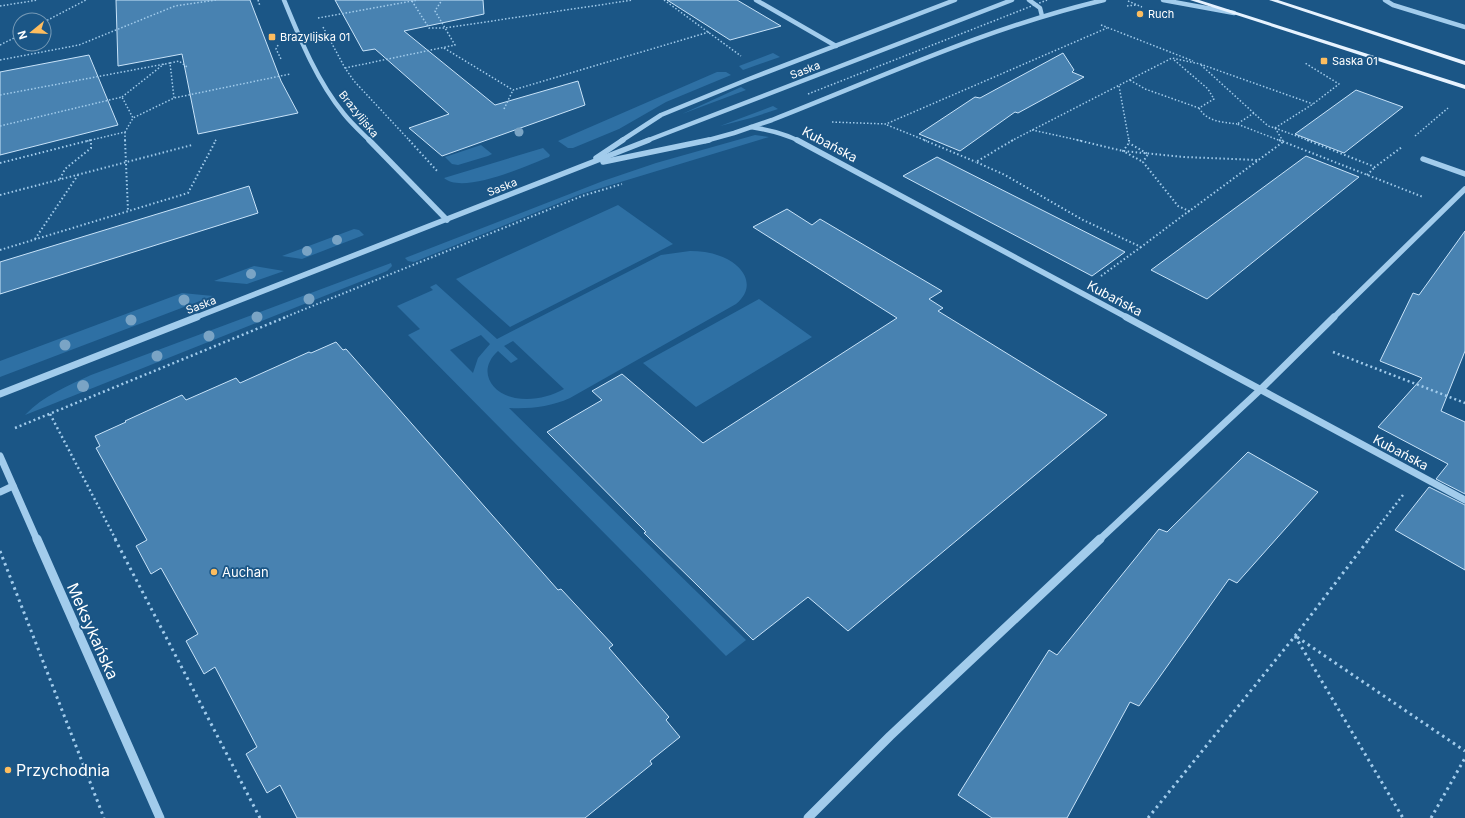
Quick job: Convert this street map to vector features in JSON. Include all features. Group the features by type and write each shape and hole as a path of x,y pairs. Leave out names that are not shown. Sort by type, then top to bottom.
{"main road":[{"path":"1193,0 1465,87"},
{"path":"1272,0 1465,63"}],"street":[{"name":"Brazylijska","path":"284,0 302,44 326,87 344,114 371,144 448,220"},
{"path":"756,0 836,46"},
{"path":"584,165 661,115 749,78 955,0"},
{"name":"Saska","path":"0,394 448,220 584,165 1012,0"},
{"path":"1029,0 1040,8 1042,16"},
{"path":"584,165 680,147 722,137 972,40 1042,16 1104,0"},
{"path":"1163,0 1237,14"},
{"path":"1385,0 1393,5 1465,27"},
{"name":"Kubańska","path":"751,127 772,130 787,135 1465,500"},
{"path":"1423,159 1465,174"},
{"path":"808,818 896,731 1260,390 1465,188"},
{"name":"Meksykańska","path":"0,456 160,818"},
{"path":"0,492 13,486"}],"path":[{"path":"0,6 38,0"},
{"path":"52,18 86,0"},
{"path":"0,60 79,45 175,6 216,0"},
{"path":"318,18 418,0"},
{"path":"345,68 455,45 435,11 442,0"},
{"path":"412,1 429,28 445,28 633,0"},
{"path":"664,0 746,59"},
{"path":"808,94 1048,0"},
{"path":"1126,0 1137,5 1127,6"},
{"path":"316,14 345,68 354,81 438,172"},
{"path":"1094,23 1200,64 1313,104"},
{"path":"886,124 1107,28"},
{"path":"444,48 513,90 709,32"},
{"path":"0,45 12,39"},
{"path":"1172,58 1208,89 1214,99 1199,108"},
{"path":"976,162 1031,130 1172,58 1200,64 1268,126 1375,167"},
{"path":"0,96 179,61 187,67"},
{"path":"170,63 174,98"},
{"path":"1274,128 1313,104 1339,84 1305,63"},
{"path":"0,126 122,97 164,64"},
{"path":"128,211 125,132 134,118 174,98 290,74"},
{"path":"1130,80 1144,89 1199,108 1202,114 1211,120 1237,124 1448,206"},
{"path":"1119,86 1129,143 1123,151"},
{"path":"504,109 513,90"},
{"path":"122,97 134,118"},
{"path":"1414,136 1448,108"},
{"path":"1237,124 1254,113"},
{"path":"827,122 886,124 1004,175 1083,220 1140,247"},
{"path":"1274,128 1283,142"},
{"path":"1031,130 1123,151 1184,157 1257,160"},
{"path":"0,164 125,132"},
{"path":"60,180 65,168 91,148 92,140"},
{"path":"0,250 188,193 216,140"},
{"path":"1080,292 1283,142"},
{"path":"1129,143 1148,154"},
{"path":"0,195 192,145"},
{"path":"1367,175 1375,167 1403,146"},
{"path":"1123,151 1143,162 1178,206 1189,211"},
{"path":"1143,162 1148,154"},
{"path":"34,240 79,175"},
{"path":"16,428 582,196 627,183"},
{"path":"402,265 406,269"},
{"path":"1329,351 1465,403"},
{"path":"50,414 260,818"},
{"path":"1148,818 1295,636 1408,489"},
{"path":"0,551 104,818"},
{"path":"1295,636 1465,751"},
{"path":"1295,636 1403,818"},
{"path":"1431,818 1465,758"}],"shaded area":[{"path":"773,53 780,57 743,70 739,66"},
{"path":"717,72 726,72 731,75 666,102 619,129 573,148 568,148 558,141"},
{"path":"741,87 746,90 682,114"},
{"path":"773,106 778,109 720,126"},
{"path":"755,135 769,137 581,194 414,262 408,261 405,258 603,181 656,163"},
{"path":"481,145 492,154 458,165 452,164 445,157"},
{"path":"543,148 550,155 549,157 496,177 465,183 453,182 444,178"},
{"path":"618,205 673,244 510,327 456,279"},
{"path":"354,229 359,230 364,235 302,259 282,256"},
{"path":"694,251 709,253 728,260 735,264 745,276 747,283 743,297 736,304 570,398 555,404 540,407 509,408 746,640 726,656 408,335 420,329 397,306 433,290 430,287 436,284 497,339 661,255","holes":["481,335 490,344 478,358 473,373 450,350","513,341 564,389 541,398 522,399 506,395 493,386 489,380 488,366 498,351 511,363 518,359 504,346"]},
{"path":"391,263 392,266 387,271 25,415 48,396 91,375"},
{"path":"254,266 284,271 247,284 214,281"},
{"path":"182,293 213,296 0,377 0,361"},
{"path":"759,299 812,337 696,407 643,363"}],"building":[{"path":"116,0 250,0 281,81 298,113 198,134 182,54 118,66"},
{"path":"335,0 483,0 484,14 404,31 495,105 578,81 585,105 442,156 409,128 449,114 375,49 363,51"},
{"path":"667,0 737,0 781,26 730,40"},
{"path":"1063,53 1074,70 1072,72 1084,77 1018,113 1015,112 960,151 919,134 975,97 980,98"},
{"path":"89,55 118,125 0,155 0,72"},
{"path":"1356,90 1403,107 1344,153 1295,134"},
{"path":"1306,156 1359,177 1207,299 1151,270"},
{"path":"937,157 1125,252 1092,276 903,176"},
{"path":"249,186 258,213 0,294 0,262"},
{"path":"787,209 812,225 820,219 942,291 929,299 943,308 938,311 1107,415 848,631 808,597 753,640 644,533 646,532 547,432 602,400 592,391 622,374 703,443 897,318 753,227"},
{"path":"1465,231 1465,351 1441,411 1465,422 1465,494 1436,479 1448,464 1378,427 1422,378 1380,361 1413,293 1419,295"},
{"path":"336,342 343,350 346,349 558,590 561,589 613,645 609,648 669,717 666,720 680,737 650,761 652,764 585,818 297,818 280,785 267,793 246,754 257,747 215,667 204,674 186,641 198,634 161,568 151,574 136,546 147,540 96,448 100,446 95,436 182,395 186,400 236,378 240,383 309,352 311,353"},
{"path":"1248,452 1318,492 1237,583 1229,579 1139,706 1130,702 1067,818 992,818 958,795 1049,650 1057,655 1159,529 1167,532"},
{"path":"1429,487 1465,505 1465,570 1395,530"}],"place":[{"name":"Ruch","path":"1140,14"},
{"name":"Brazylijska 01","path":"272,37"},
{"name":"Saska 01","path":"1324,61"},
{"name":"Auchan","path":"214,572"},
{"name":"Przychodnia","path":"8,770"}]}
